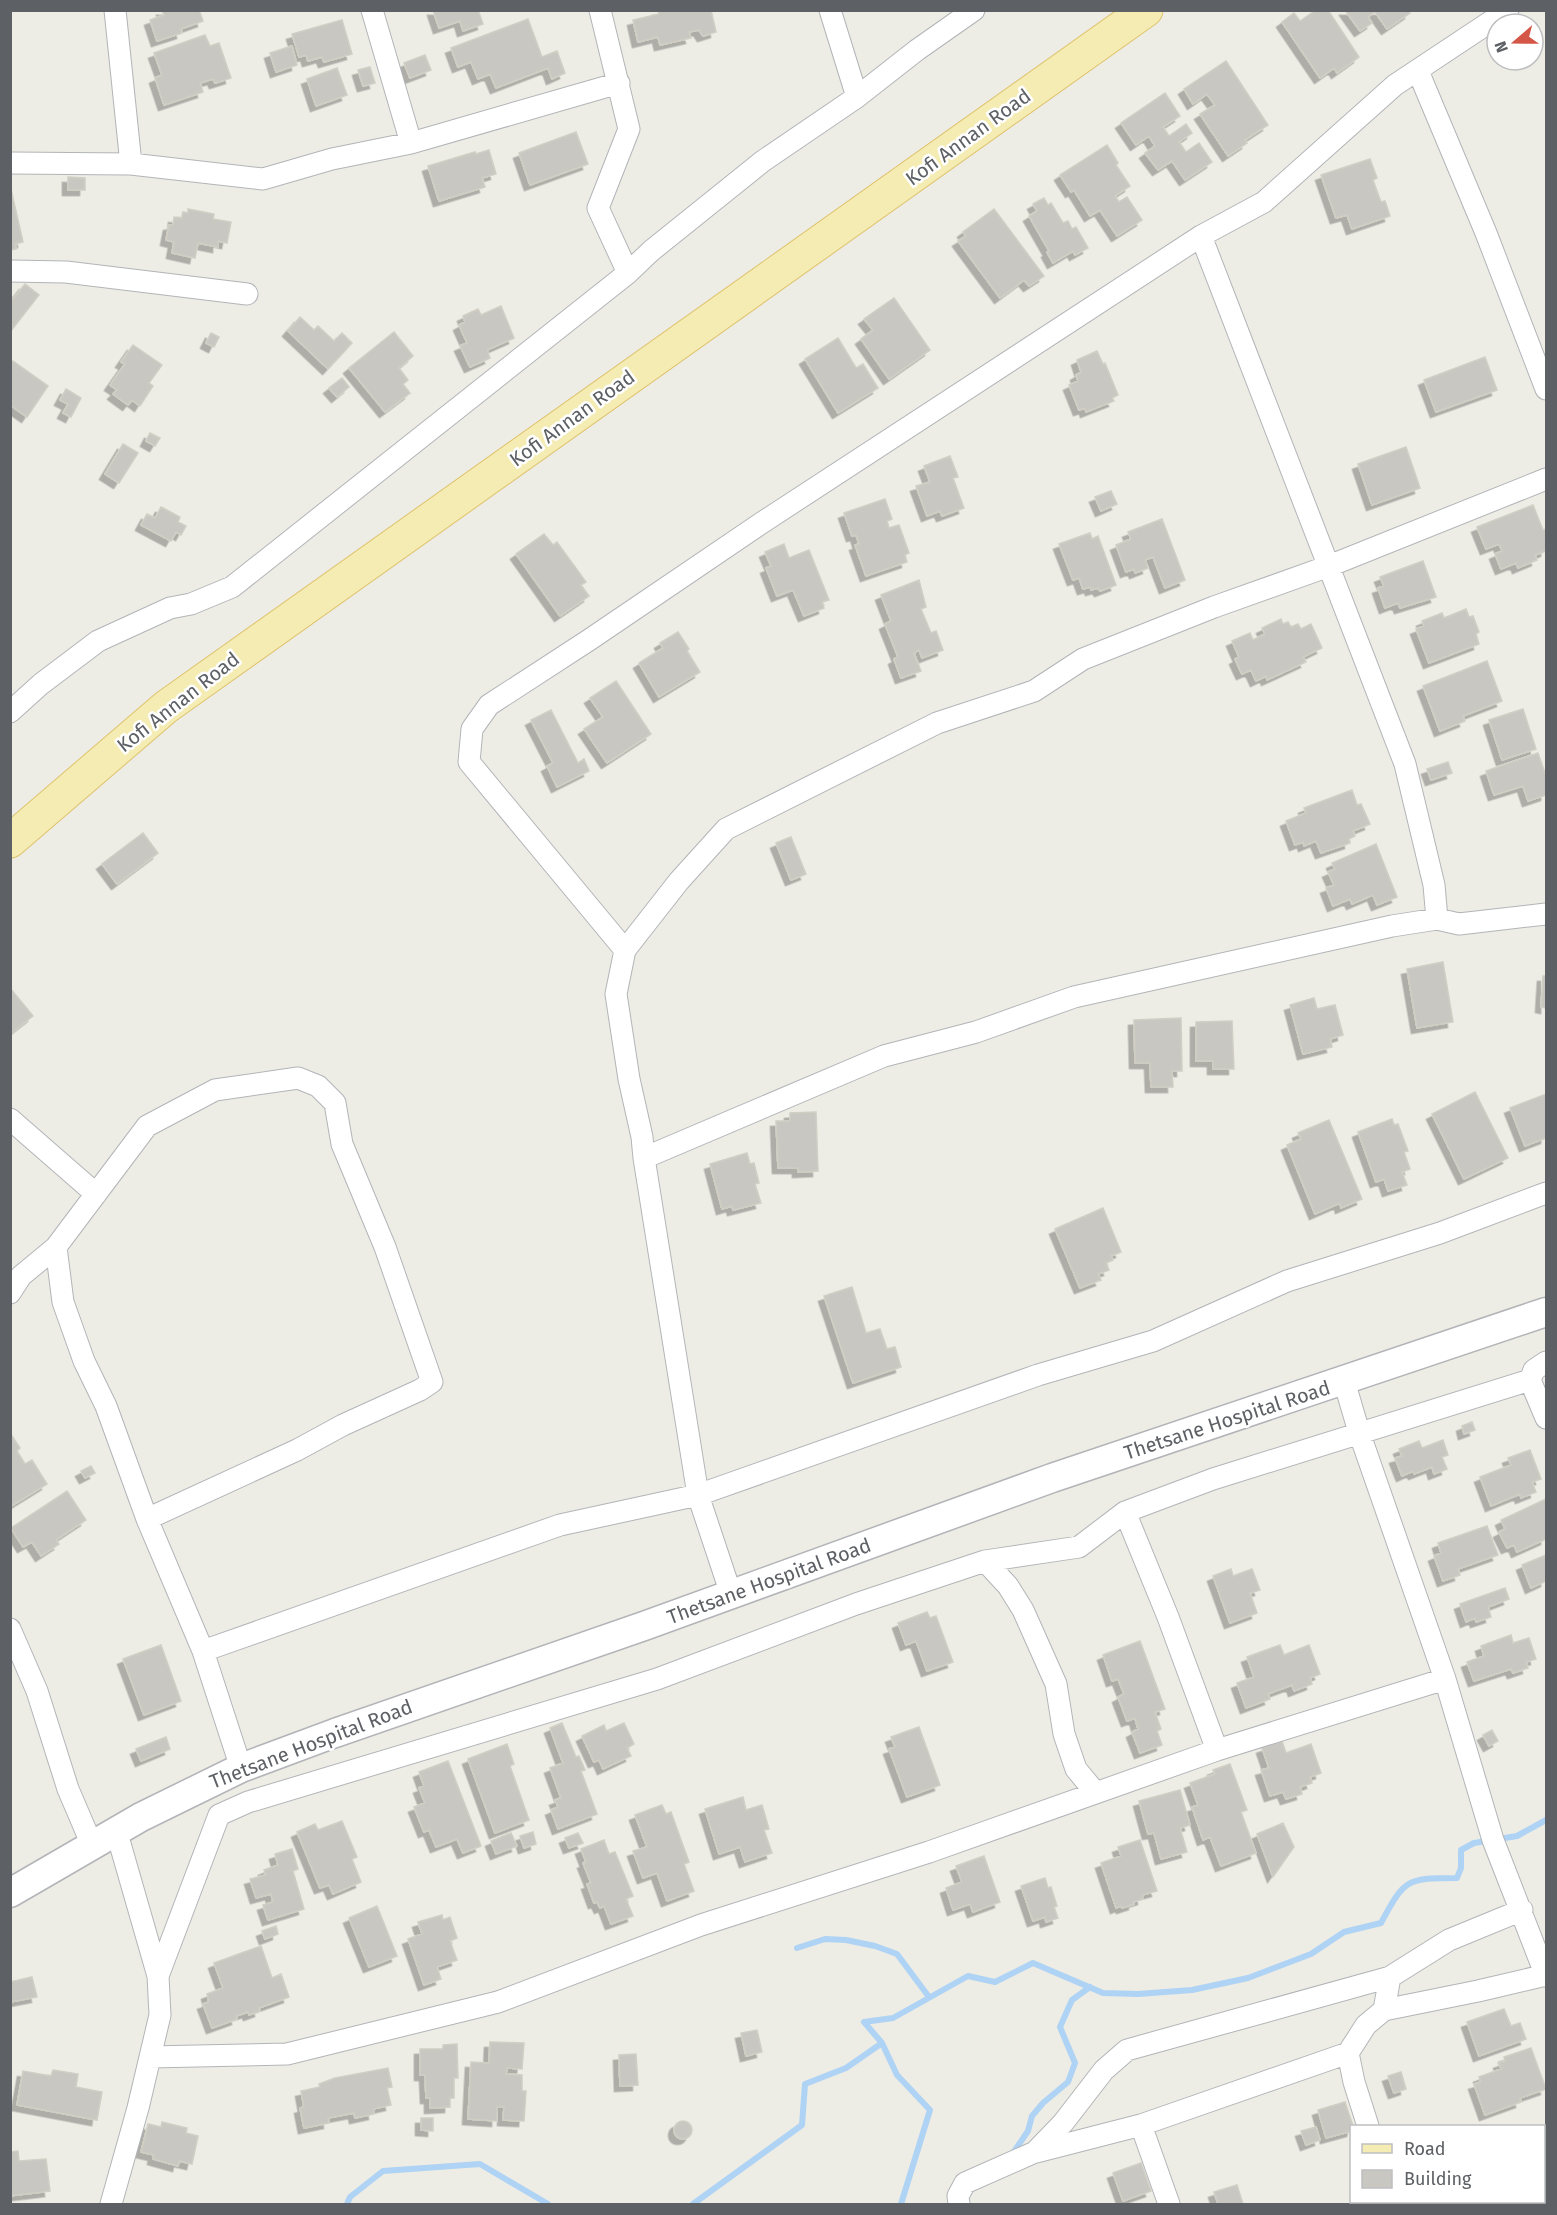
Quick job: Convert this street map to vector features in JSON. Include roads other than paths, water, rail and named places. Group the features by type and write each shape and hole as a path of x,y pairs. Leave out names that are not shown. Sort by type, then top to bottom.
{"main road":[{"name":"Kofi Annan Road","path":"10,841 166,707 1146,10"},
{"name":"Thetsane Hospital Road","path":"10,1893 116,1830 176,1798 241,1768 633,1630 1052,1478 1546,1312"}],"street":[{"path":"115,10 131,164"},
{"path":"372,10 411,143"},
{"path":"600,10 629,129 598,208 628,273"},
{"path":"830,10 857,97"},
{"path":"10,712 41,684 98,641 170,608 190,604 232,586 628,273 651,251 763,161 857,97 917,50 974,10"},
{"path":"625,950 469,762 472,729 489,705 1201,236 1264,202 1395,85 1508,10"},
{"path":"1418,71 1486,233 1546,389"},
{"path":"10,163 131,164 263,179 332,159 411,143 619,84"},
{"path":"1201,236 1405,764 1434,885 1437,919"},
{"path":"10,271 66,272 247,294"},
{"path":"731,1594 698,1496 644,1158 615,994 625,950 679,881 726,829 936,723 1034,691 1083,659 1215,607 1329,566 1546,479"},
{"path":"644,1158 884,1056 976,1032 1074,997 1392,926 1437,919 1460,924 1546,914"},
{"path":"10,1293 21,1276 56,1247 147,1126 215,1090 298,1078 318,1086 335,1104 342,1144 385,1247 432,1382 297,1450 147,1519"},
{"path":"10,1119 96,1194"},
{"path":"203,1651 560,1525 698,1496 1038,1375 1153,1341 1287,1281 1440,1233 1546,1194"},
{"path":"56,1247 63,1302 84,1361 106,1406 147,1519 203,1651 241,1768"},
{"path":"1546,1362 1534,1370 1530,1380 1546,1418"},
{"path":"158,1976 219,1815 249,1802 657,1679 856,1604 985,1561 1078,1547 1125,1512 1213,1479 1530,1380"},
{"path":"959,2205 958,2196 965,2183 1035,2152 1141,2125 1348,2053 1366,2025 1384,2010 1478,1991 1546,1970 1493,1840 1445,1679 1359,1432 1344,1381"},
{"path":"1125,1512 1168,1617 1217,1750"},
{"path":"985,1561 1008,1586 1023,1610 1056,1684 1064,1734 1076,1769 1095,1792"},
{"path":"10,1629 37,1691 68,1789 92,1845"},
{"path":"150,2057 287,2054 498,2002 701,1925 929,1852 1217,1750 1445,1679"},
{"path":"113,2203 160,2015 158,1976 116,1830"},
{"path":"1035,2152 1063,2123 1104,2070 1127,2050 1390,1977 1449,1940 1522,1910"},
{"path":"1384,2010 1390,1977"},
{"path":"1348,2053 1367,2125"},
{"path":"1141,2125 1169,2205"}],"waterway":[{"path":"901,2204 930,2110 897,2075 882,2043 864,2022 893,2018 968,1976 995,1982 1033,1963 1103,1993 1138,1994 1192,1990 1248,1978 1311,1954 1344,1932 1381,1923 1396,1897 1409,1884 1417,1880 1457,1878 1461,1868 1461,1850 1474,1843 1517,1836 1546,1820"},
{"path":"797,1948 825,1939 846,1940 875,1946 897,1954 929,1997"},
{"path":"1013,2153 1028,2131 1032,2116 1043,2103 1068,2082 1075,2063 1060,2027 1072,2000 1090,1987"},
{"path":"693,2204 802,2125 805,2084 846,2068 882,2043"},
{"path":"347,2204 350,2197 383,2171 480,2164 548,2204"}]}
